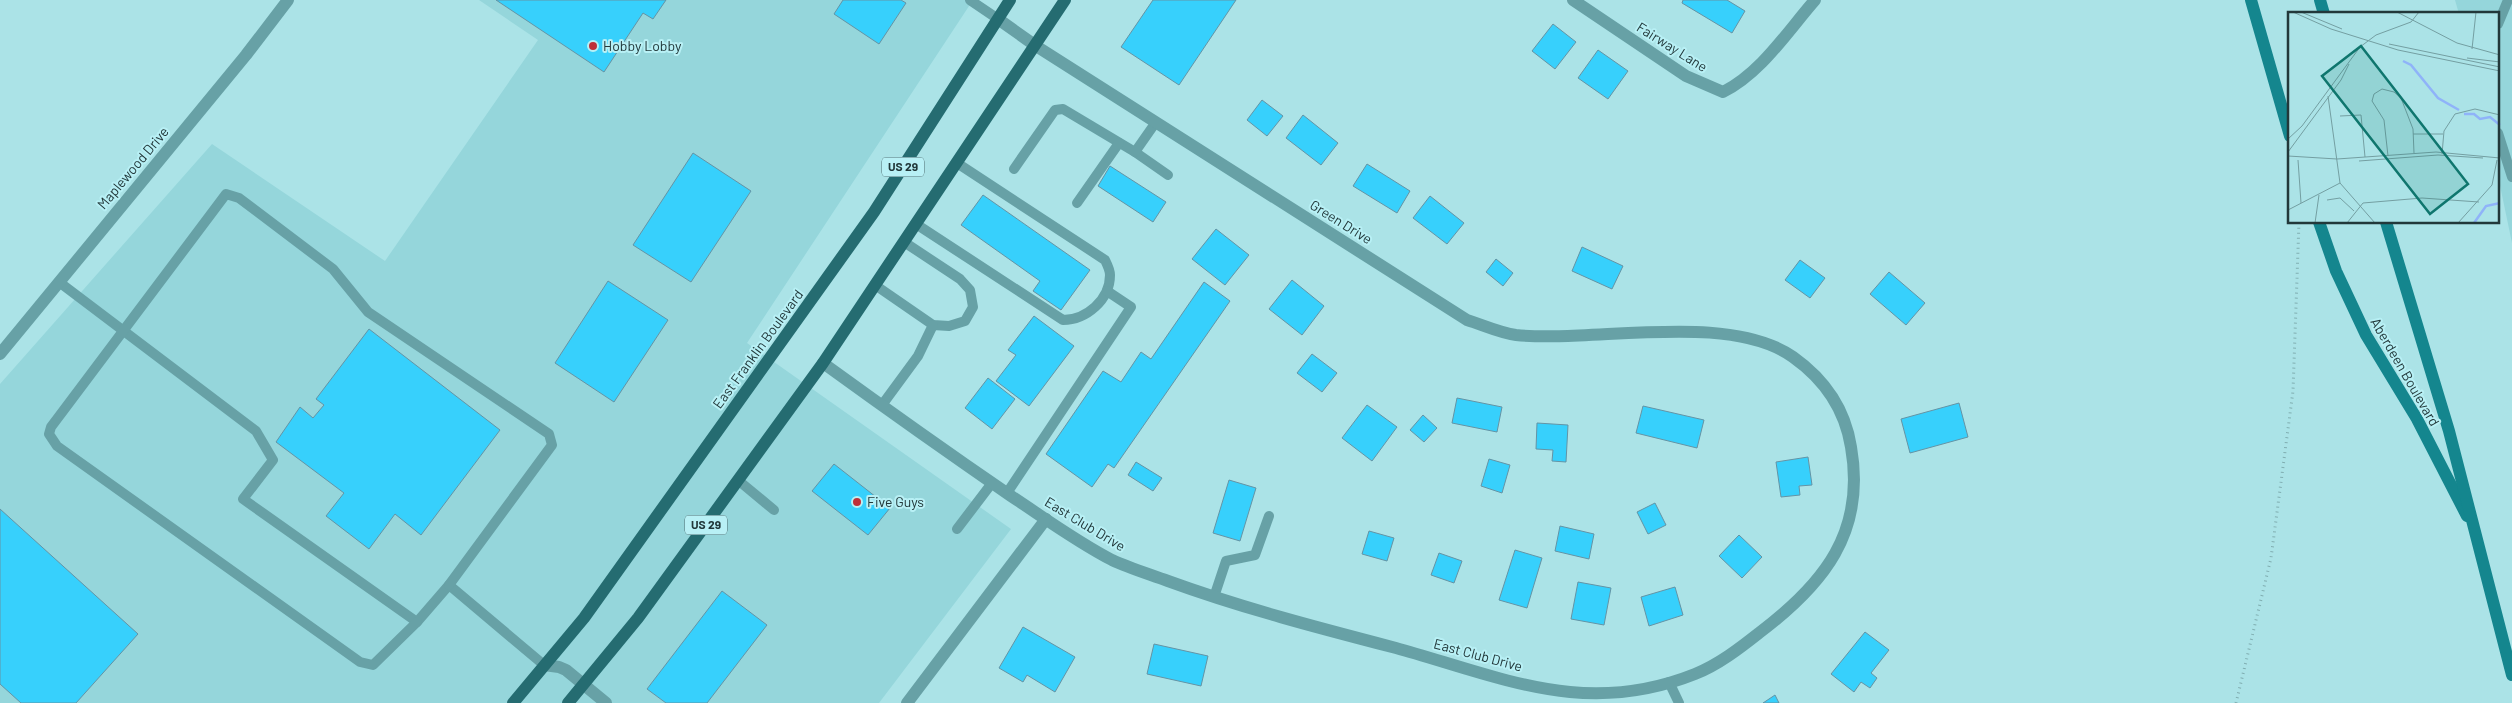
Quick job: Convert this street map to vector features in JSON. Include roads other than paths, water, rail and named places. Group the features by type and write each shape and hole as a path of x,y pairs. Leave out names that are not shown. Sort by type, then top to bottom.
{"main road":[{"name":"East Franklin Boulevard","path":"513,703 584,618 874,212 1010,0"},
{"name":"US 29","path":"568,703 638,618 823,363 1065,0"},
{"path":"2251,0 2288,129"},
{"name":"Aberdeen Boulevard","path":"2320,224 2336,271 2366,335 2417,419 2475,531"},
{"name":"Aberdeen Boulevard","path":"2387,224 2449,431 2512,675"}],"street":[{"name":"Maplewood Drive","path":"0,354 246,55 288,0"},
{"name":"Fairway Lane","path":"1573,0 1686,76 1722,92 1740,84 1764,60 1815,0"},
{"name":"Green Drive","path":"998,19 1036,46 1467,320 1512,334 1541,336 1704,332"},
{"name":"East Club Drive","path":"823,363 992,483 1112,560 1214,597 1500,678 1564,692 1609,694 1669,682 1698,673 1737,650 1807,592 1835,557 1852,514 1855,469 1847,424 1825,384 1790,355 1748,338 1704,332"},
{"path":"907,703 1046,519"},
{"path":"544,665 559,666 566,670 606,703"}],"lane":[{"path":"970,0 998,19"},
{"path":"2500,19 2508,0"},
{"path":"1014,169 1055,110 1063,109 1135,152 1168,175"},
{"path":"1135,152 1156,122"},
{"path":"2500,138 2512,176"},
{"path":"1077,203 1119,143"},
{"path":"916,224 1063,320 1076,320 1092,311 1107,291 1110,274 1105,260 957,163"},
{"path":"226,194 239,198 333,270 368,312 549,434 552,445 449,586 417,622 373,665 360,662 57,446 49,434 52,427 226,194"},
{"path":"875,285 933,325 949,326 965,322 973,307 970,290 960,280 904,242"},
{"path":"59,282 256,431 273,460 243,499 417,622"},
{"path":"1007,493 1131,308 1107,291"},
{"path":"882,405 918,356 933,325"},
{"path":"739,480 774,510"},
{"path":"957,529 992,483"},
{"path":"1214,597 1226,561 1255,555 1270,516"},
{"path":"449,586 544,665"},
{"path":"1669,682 1679,703"}],"place":[{"name":"Hobby Lobby","path":"593,46"},
{"name":"Five Guys","path":"857,502"}]}
